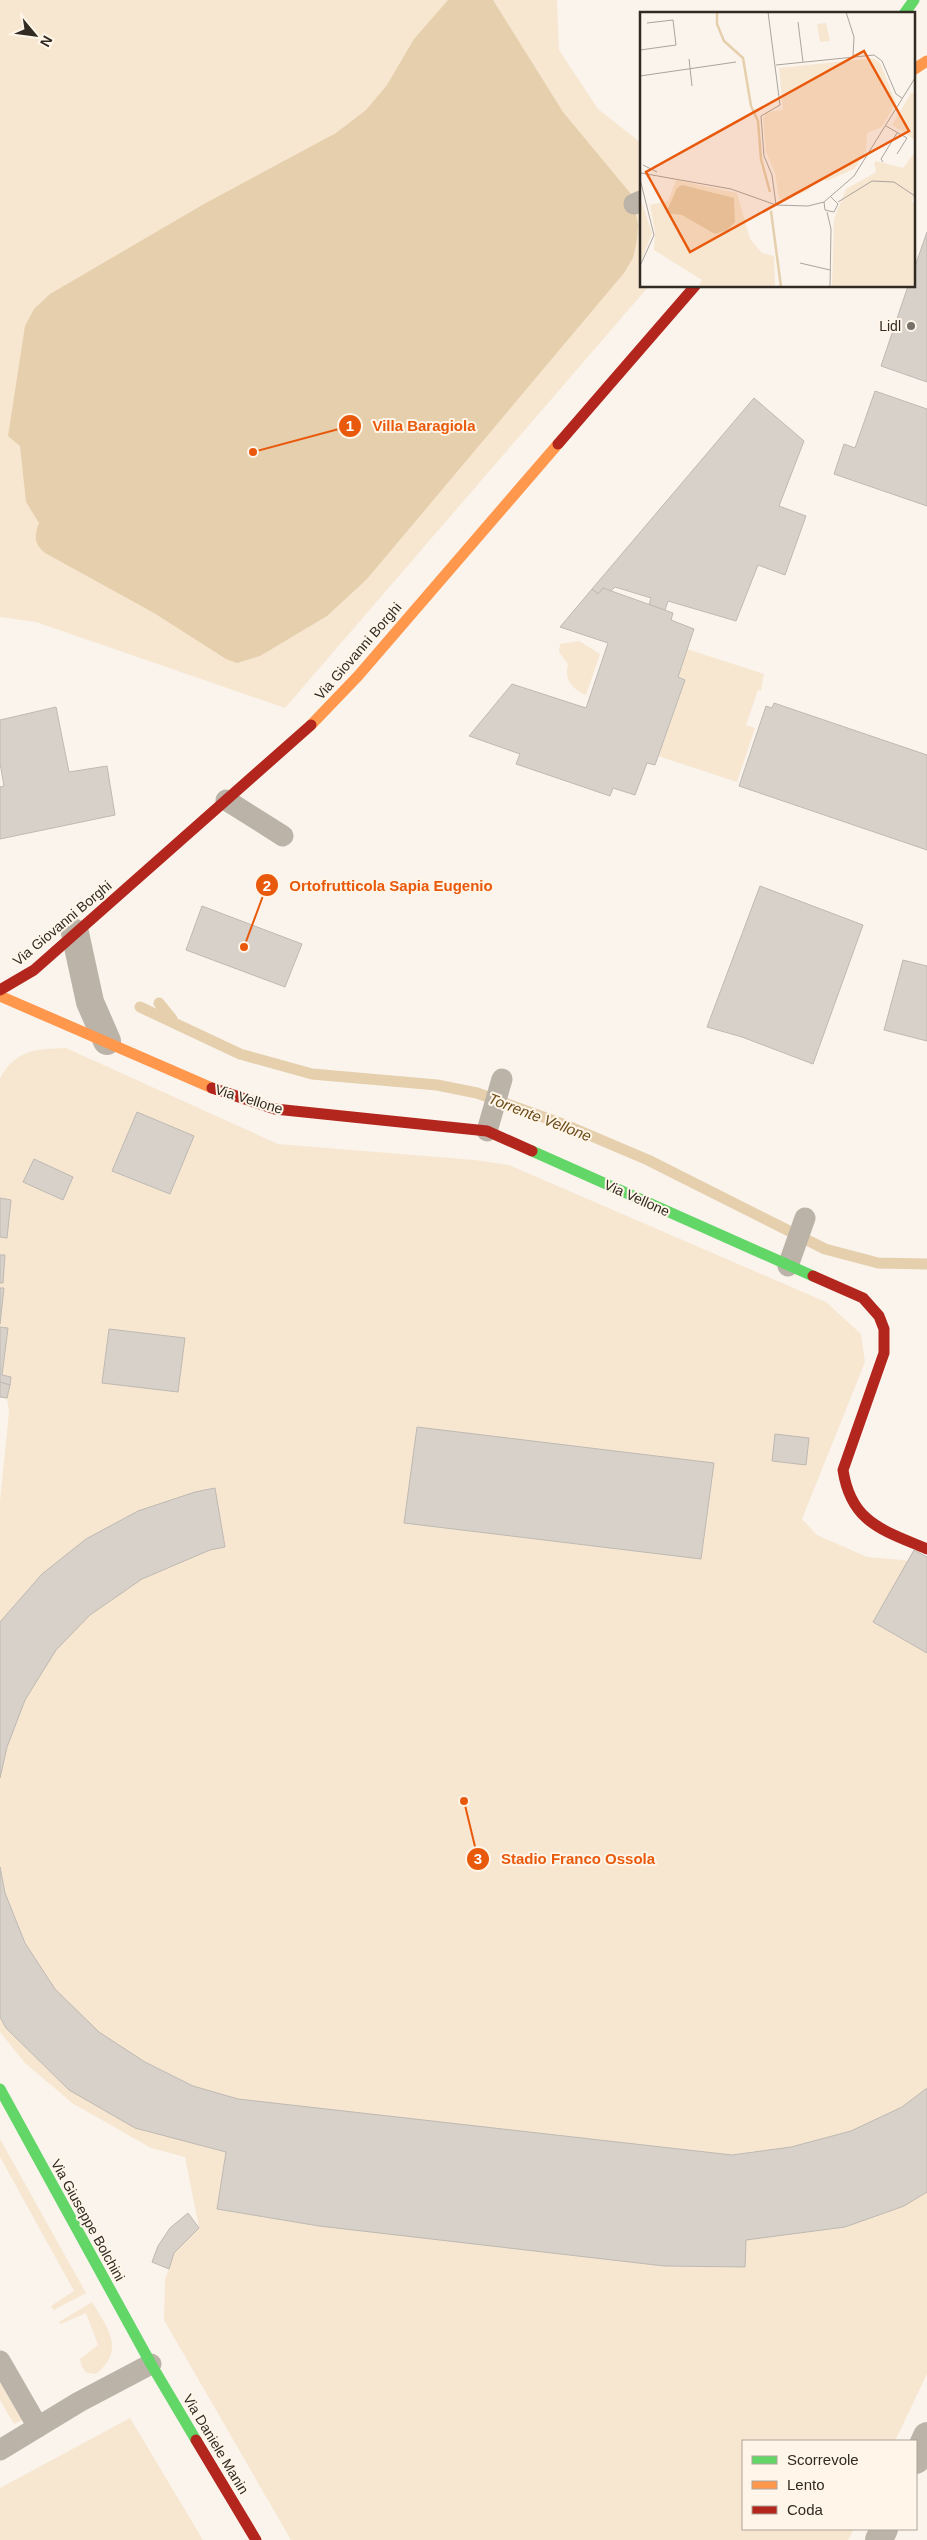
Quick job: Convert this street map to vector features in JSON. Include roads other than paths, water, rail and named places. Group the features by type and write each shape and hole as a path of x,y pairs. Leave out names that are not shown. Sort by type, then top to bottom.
{"main road":[{"path":"905,12 914,0"},
{"path":"914,69 927,61"},
{"name":"Via Giovanni Borghi","path":"0,990 34,970 318,718 358,676 693,288"},
{"name":"Via Vellone","path":"0,996 107,1041 195,1082 274,1109 487,1131 863,1298 876,1310 886,1333 884,1353 843,1470 844,1484 848,1498 864,1519 927,1549"},
{"name":"Via Giuseppe Bolchini","path":"0,2089 151,2364"},
{"name":"Via Daniele Manin","path":"151,2364 256,2540"}],"street":[{"path":"75,933 90,1002 107,1041"},
{"path":"917,2458 927,2436"}],"lane":[{"path":"226,800 283,836"},
{"path":"487,1131 502,1079"},
{"path":"788,1266 805,1218"},
{"path":"0,2361 38,2427"},
{"path":"0,2450 79,2402 151,2364"}],"waterway":[{"path":"159,1003 172,1019"},
{"name":"Torrente Vellone","path":"140,1007 240,1054 312,1074 437,1085 477,1093 568,1126 648,1160 825,1249 878,1263 927,1264"}],"place":[{"name":"Lidl","path":"911,326"},
{"name":"Villa Baragiola","path":"253,452"},
{"name":"Ortofrutticola Sapia Eugenio","path":"244,947"},
{"name":"Stadio Franco Ossola","path":"464,1801"}]}
